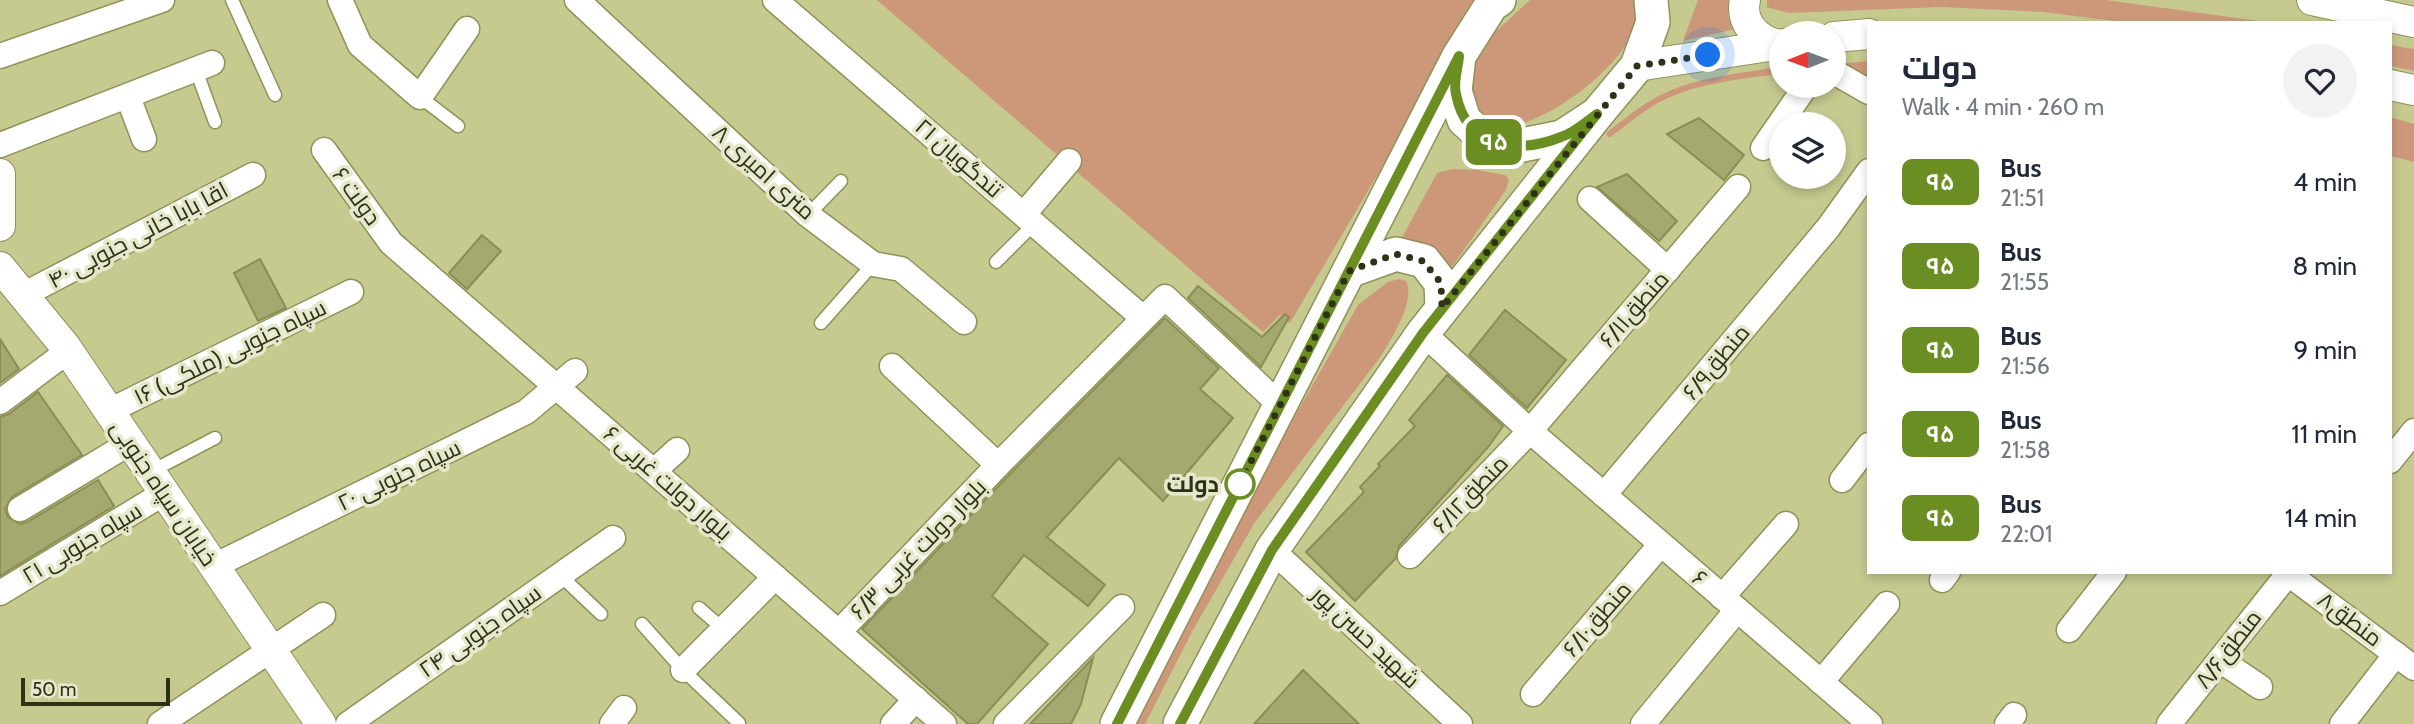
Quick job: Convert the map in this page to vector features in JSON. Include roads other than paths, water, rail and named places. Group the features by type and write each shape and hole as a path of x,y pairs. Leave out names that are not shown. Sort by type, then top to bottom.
{"main road":[{"path":"1184,722 1272,550 1433,321 1637,66 1653,22 1651,0"},
{"path":"1117,724 1459,56 1495,1"},
{"path":"1459,56 1455,91 1464,120 1485,139 1511,147 1542,142 1562,137 1597,114"},
{"path":"1349,271 1396,254 1423,261 1441,283 1433,321"}],"street":[{"path":"0,56 162,0"},
{"path":"340,0 359,45 420,97 467,29"},
{"name":"۸ متری امیری","path":"577,0 808,215 873,264 901,269 964,322"},
{"name":"۲۱ تندگویان","path":"775,0 1143,318"},
{"path":"1745,0 1743,10 1751,31 1769,42"},
{"path":"2312,0 2414,22"},
{"path":"1846,36 1867,34"},
{"path":"1637,66 1769,46"},
{"path":"0,145 204,67"},
{"path":"1846,79 1867,91"},
{"path":"2392,85 2414,90"},
{"path":"128,97 144,139"},
{"path":"1763,148 1798,98"},
{"name":"۶ دولت","path":"324,150 391,243"},
{"path":"1029,218 1069,161"},
{"path":"0,174 0,226"},
{"name":"منطق۶/۹","path":"1604,495 1828,228 1867,174"},
{"name":"۴۰ اقا بابا خانی جنوبی","path":"23,295 253,175"},
{"name":"منطق۶/۱۱","path":"1530,431 1738,187"},
{"path":"1590,199 1668,270"},
{"name":"بلوار دولت غربی ۶","path":"391,243 566,379 654,471 944,724"},
{"name":"خیابان سپاه جنوبی","path":"0,267 68,351 321,724"},
{"name":"۱۶ سپاه جنوبی (ملکی)","path":"109,411 351,292"},
{"name":"بلوار دولت غربی ۶/۳","path":"839,632 1165,297 1280,405"},
{"name":"۶","path":"1433,321 1530,431 1865,722"},
{"path":"0,402 68,351"},
{"path":"892,366 998,466"},
{"name":"۲۰ سپاه جنوبی","path":"214,566 526,412 566,379"},
{"path":"2392,458 2414,430"},
{"name":"منطق۶/۱۲","path":"1410,556 1530,431"},
{"path":"20,509 130,443"},
{"path":"1842,480 1867,449"},
{"path":"654,471 677,450"},
{"name":"۲۱ سپاه جنوبی","path":"0,593 157,483"},
{"path":"1643,724 1786,524"},
{"name":"۲۴ سپاه جنوبی","path":"348,724 613,538"},
{"name":"منطق۶/۱۰","path":"1533,694 1661,544"},
{"name":"شهید حسن پور","path":"1272,550 1460,724"},
{"path":"2069,630 2112,574"},
{"name":"منطق۸","path":"2295,575 2407,659"},
{"name":"منطق۸/۶","path":"2169,724 2220,660 2295,575"},
{"path":"683,670 775,576"},
{"path":"1821,682 1887,604"},
{"path":"1006,724 1122,607"},
{"path":"160,724 323,615"},
{"path":"2342,724 2407,659"},
{"path":"2220,660 2260,687"},
{"path":"894,724 916,699"}],"lane":[{"path":"232,0 275,95"},
{"path":"204,67 215,122"},
{"path":"420,97 458,126"},
{"path":"808,215 841,181"},
{"path":"996,262 1029,218"},
{"path":"821,323 873,264"},
{"path":"157,483 215,439"},
{"path":"560,575 601,614"},
{"path":"699,608 722,628"},
{"path":"642,624 683,670 739,723"}],"place":[{"name":"دولت","path":"1240,484"}]}
